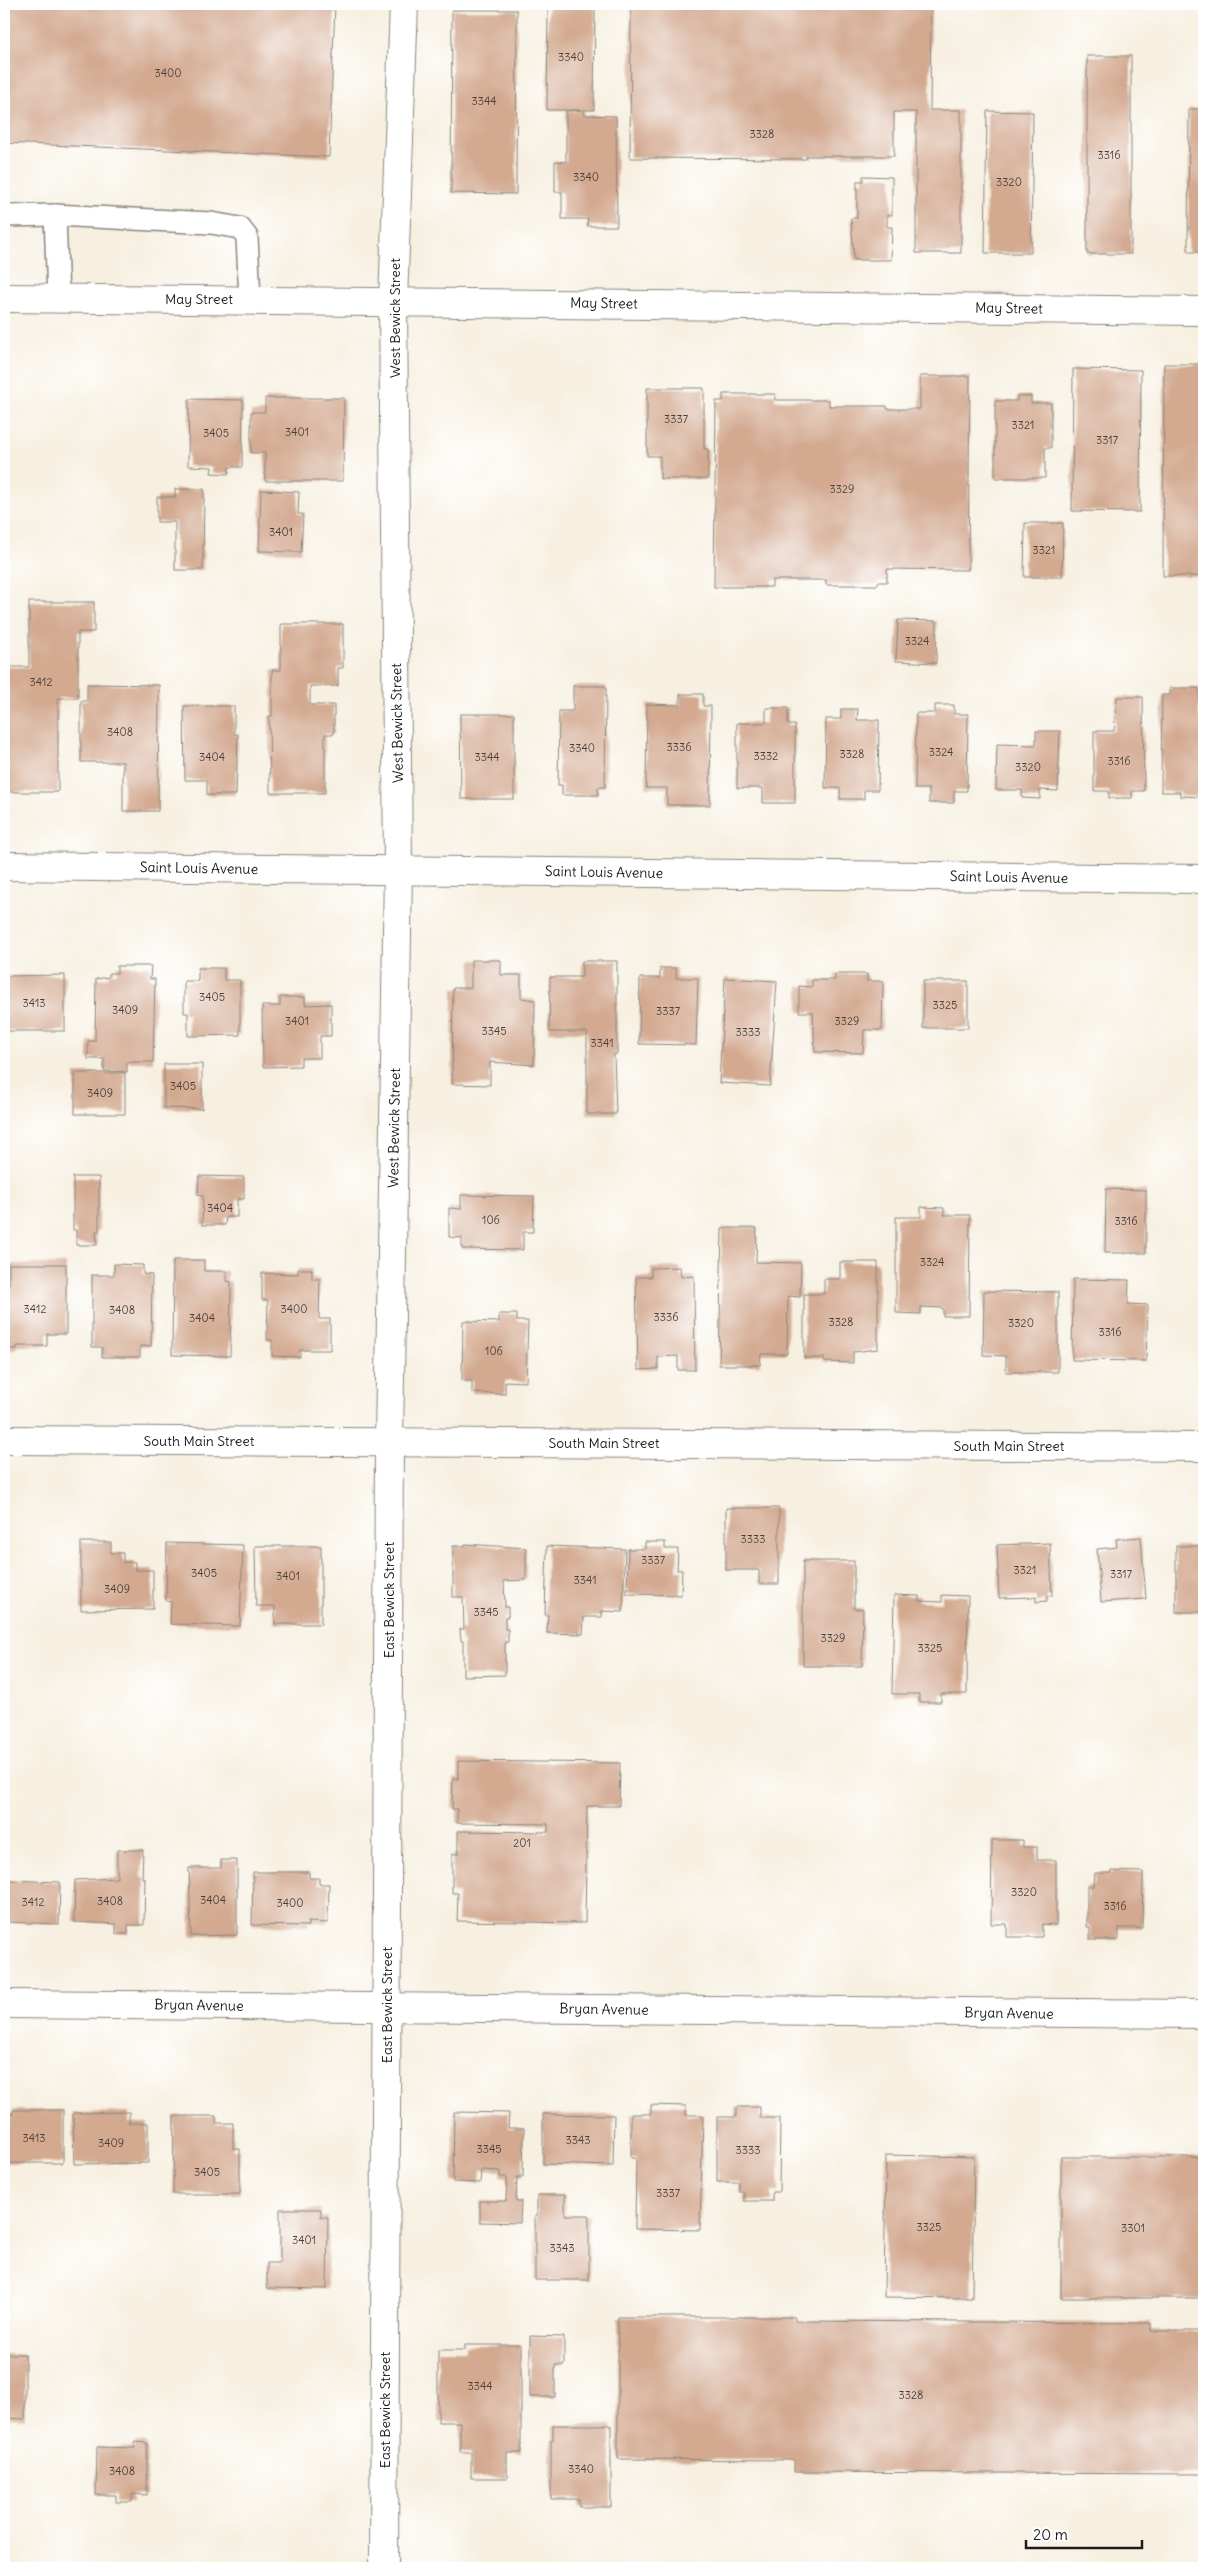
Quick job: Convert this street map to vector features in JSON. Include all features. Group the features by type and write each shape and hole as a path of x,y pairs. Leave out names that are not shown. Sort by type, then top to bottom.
{"street":[{"name":"West Bewick Street","path":"390,1442 398,870 393,301 404,4"},
{"name":"May Street","path":"4,298 1204,311"},
{"name":"Saint Louis Avenue","path":"4,866 1204,879"},
{"name":"South Main Street","path":"4,1440 1204,1447"},
{"name":"East Bewick Street","path":"384,2568 390,1442"},
{"name":"Bryan Avenue","path":"4,2004 1204,2014"}],"lane":[{"path":"4,216 55,215 211,223 240,228 247,236 250,300"},
{"path":"55,215 58,298"}],"building":[{"path":"4,4 335,4 329,157 4,143"},
{"path":"548,4 595,4 594,110 584,110 584,115 616,116 617,226 587,226 588,219 562,219 562,192 555,192 555,161 566,162 566,111 582,110 547,110"},
{"path":"631,4 931,4 930,110 961,110 961,253 916,253 916,112 894,112 894,156 806,156 806,159 630,158"},
{"path":"452,10 517,10 516,194 451,193"},
{"path":"1087,56 1131,56 1131,254 1087,254"},
{"path":"1189,109 1204,109 1204,252 1188,252"},
{"path":"987,111 1033,112 1031,253 985,253"},
{"path":"863,176 892,177 892,215 887,215 887,227 892,227 891,260 854,260 851,218 857,218 857,181 863,181"},
{"path":"1164,364 1204,364 1204,576 1163,576"},
{"path":"1073,369 1141,370 1140,512 1072,511"},
{"path":"920,376 970,376 968,570 887,569 887,582 878,582 878,585 826,585 826,580 772,580 772,587 714,587 716,401 723,401 723,394 775,394 775,400 829,400 829,406 887,406 887,409 920,409"},
{"path":"647,388 704,388 704,449 708,449 708,479 660,479 660,456 647,456"},
{"path":"1017,396 1031,396 1031,403 1051,403 1051,448 1045,448 1045,478 995,478 995,401 1017,401"},
{"path":"265,398 344,398 343,481 265,481 265,453 251,453 251,412 265,412"},
{"path":"189,399 243,400 242,467 229,467 229,474 211,473 212,467 188,466"},
{"path":"175,489 204,489 203,570 175,570 175,522 157,522 157,497 175,497"},
{"path":"261,490 299,492 298,514 303,514 301,552 259,551"},
{"path":"1025,523 1063,523 1062,577 1024,577"},
{"path":"29,602 94,602 94,632 78,632 78,698 58,698 58,792 4,792 4,667 29,667"},
{"path":"898,620 937,621 936,663 896,661"},
{"path":"281,624 343,624 343,668 338,668 338,686 310,686 310,705 334,705 334,734 325,734 325,793 270,793 269,716 272,716 272,670 281,670"},
{"path":"87,684 159,685 158,811 123,811 123,762 81,762 81,701 87,701"},
{"path":"573,686 606,686 605,787 598,787 598,795 562,795 562,785 558,785 559,711 573,711"},
{"path":"1170,688 1199,688 1199,718 1204,718 1204,797 1180,796 1180,792 1161,792 1162,695 1170,695"},
{"path":"680,694 703,694 703,706 711,706 710,805 667,805 667,788 646,788 647,704 680,705"},
{"path":"1117,697 1143,697 1144,791 1132,791 1132,798 1109,798 1109,791 1094,791 1094,731 1114,731"},
{"path":"935,705 954,705 954,714 968,714 967,791 954,791 954,803 929,803 929,789 915,789 916,713 935,713"},
{"path":"184,706 234,706 234,734 238,734 236,795 207,795 207,780 185,780"},
{"path":"766,708 788,708 788,725 795,725 795,803 763,803 763,788 737,788 737,723 766,723"},
{"path":"841,709 858,709 857,720 879,720 878,790 864,790 864,799 840,799 840,788 825,788 826,719 841,719"},
{"path":"460,714 514,714 514,799 461,799"},
{"path":"1036,731 1060,731 1058,791 1040,790 1040,799 1022,798 1022,790 996,790 997,744 1036,745"},
{"path":"471,960 501,960 501,975 521,975 521,998 535,1000 534,1065 490,1062 490,1085 452,1084 453,988 471,988"},
{"path":"582,961 617,961 617,1054 614,1054 616,1114 587,1114 587,1032 549,1032 550,977 582,977"},
{"path":"117,966 151,966 150,979 155,979 153,1062 127,1062 127,1072 104,1071 104,1059 88,1059 88,1041 95,1041 96,979 109,977 109,973 117,973"},
{"path":"198,968 224,968 224,980 240,980 240,1035 188,1036 188,1013 184,1013 184,981 198,981"},
{"path":"660,968 676,968 676,978 698,978 696,1045 639,1044 640,978 660,978"},
{"path":"835,974 867,974 867,981 883,981 882,1030 864,1030 863,1053 815,1052 813,1012 799,1012 799,986 812,987 812,980 835,980"},
{"path":"65,975 65,1031 4,1031 4,976"},
{"path":"725,978 777,981 770,1086 719,1083"},
{"path":"923,981 968,981 968,1028 923,1028"},
{"path":"280,997 305,997 305,1005 331,1004 331,1036 320,1036 320,1058 301,1058 301,1066 263,1067 262,1006 280,1006"},
{"path":"164,1064 202,1064 202,1109 164,1108"},
{"path":"75,1073 125,1073 125,1114 75,1114"},
{"path":"199,1176 244,1177 244,1199 237,1199 237,1217 226,1217 225,1225 202,1225 203,1196 198,1195"},
{"path":"73,1177 99,1177 99,1231 96,1231 97,1245 76,1245 76,1230 73,1230"},
{"path":"1106,1189 1146,1190 1146,1253 1105,1253"},
{"path":"461,1195 534,1196 533,1232 523,1232 523,1250 462,1249 462,1238 449,1237 449,1208 461,1209"},
{"path":"921,1207 944,1208 944,1215 970,1215 969,1316 943,1316 943,1308 921,1307 921,1314 896,1313 896,1217 921,1217"},
{"path":"722,1228 757,1228 756,1262 801,1263 800,1297 788,1296 787,1354 761,1354 760,1365 719,1365"},
{"path":"173,1260 204,1260 204,1271 227,1271 227,1281 231,1282 230,1356 172,1355"},
{"path":"840,1262 878,1262 878,1349 853,1352 853,1363 824,1362 824,1358 804,1358 804,1294 824,1294 824,1279 840,1279"},
{"path":"9,1264 66,1264 66,1334 47,1334 47,1346 17,1346 17,1349 4,1349 4,1284 9,1284"},
{"path":"114,1264 143,1265 143,1274 152,1275 151,1346 140,1346 140,1357 102,1357 102,1347 92,1347 92,1275 114,1275"},
{"path":"680,1267 681,1277 694,1276 695,1370 678,1370 678,1356 658,1357 658,1369 638,1370 636,1277 651,1277 651,1268"},
{"path":"298,1269 312,1269 312,1279 320,1279 319,1319 330,1319 330,1350 300,1350 300,1357 272,1356 272,1340 267,1340 268,1300 262,1300 262,1273 298,1274"},
{"path":"1073,1279 1129,1280 1128,1304 1148,1305 1146,1361 1072,1360"},
{"path":"984,1291 1058,1292 1058,1372 1006,1372 1006,1356 983,1355"},
{"path":"499,1314 517,1314 517,1321 528,1321 526,1382 505,1381 505,1394 472,1393 472,1381 462,1381 463,1321 499,1322"},
{"path":"726,1508 779,1508 779,1584 759,1584 759,1570 726,1570"},
{"path":"1141,1537 1146,1599 1101,1602 1097,1549 1117,1547 1116,1539"},
{"path":"81,1542 111,1542 111,1553 123,1553 123,1562 135,1562 135,1570 153,1570 153,1609 81,1610"},
{"path":"645,1542 665,1542 665,1549 678,1549 677,1570 682,1570 681,1595 627,1594 628,1549 645,1549"},
{"path":"167,1543 243,1545 240,1626 170,1624 171,1602 166,1601"},
{"path":"1050,1543 1052,1596 1047,1596 1047,1601 1036,1602 1036,1597 999,1598 997,1545"},
{"path":"465,1544 526,1548 526,1580 504,1581 505,1607 508,1607 508,1617 505,1617 505,1629 508,1629 508,1642 505,1642 505,1675 463,1676 463,1641 461,1641 460,1629 464,1629 463,1597 453,1597 453,1546 465,1546"},
{"path":"255,1546 321,1546 321,1624 275,1624 275,1606 256,1606"},
{"path":"547,1546 625,1549 623,1612 602,1611 602,1617 584,1617 583,1634 547,1633 548,1615 545,1615"},
{"path":"1176,1546 1204,1546 1204,1612 1176,1612"},
{"path":"803,1561 854,1561 854,1609 863,1609 862,1666 803,1666"},
{"path":"894,1595 919,1596 919,1601 942,1602 942,1595 968,1596 967,1694 941,1694 941,1702 919,1702 919,1694 892,1694"},
{"path":"458,1761 620,1763 619,1806 587,1806 585,1923 457,1921 458,1893 452,1893 452,1854 458,1854 458,1831 548,1832 548,1824 457,1823 457,1809 452,1809 453,1778 458,1779"},
{"path":"992,1840 1023,1840 1023,1847 1037,1847 1037,1860 1056,1860 1056,1925 1042,1924 1042,1937 1007,1937 1007,1924 991,1924"},
{"path":"117,1850 143,1850 142,1878 145,1878 144,1925 128,1925 128,1934 116,1934 116,1924 74,1922 75,1880 117,1878"},
{"path":"221,1860 237,1860 237,1935 191,1936 189,1868 221,1868"},
{"path":"1112,1871 1143,1872 1142,1928 1119,1928 1119,1940 1090,1940 1090,1927 1087,1927 1087,1886 1094,1886 1095,1873 1112,1873"},
{"path":"253,1872 309,1872 309,1878 319,1878 319,1884 329,1884 328,1923 308,1922 308,1926 252,1925"},
{"path":"7,1880 60,1882 59,1924 5,1922"},
{"path":"651,2105 686,2106 686,2115 703,2115 700,2230 635,2229 636,2158 631,2158 631,2114 651,2114"},
{"path":"736,2107 760,2107 760,2118 780,2118 779,2192 772,2192 772,2201 744,2201 744,2192 739,2192 739,2182 717,2182 717,2117 736,2117"},
{"path":"13,2110 63,2110 63,2163 4,2163 4,2114 13,2114"},
{"path":"129,2112 129,2123 148,2123 148,2163 74,2164 73,2113"},
{"path":"454,2112 509,2113 508,2128 524,2128 523,2177 517,2177 516,2201 521,2201 520,2223 480,2222 480,2201 506,2201 507,2177 500,2177 500,2171 481,2170 480,2183 453,2182"},
{"path":"543,2114 614,2115 613,2166 543,2164"},
{"path":"174,2116 216,2116 216,2123 233,2123 233,2149 240,2149 240,2194 173,2194"},
{"path":"886,2155 974,2157 972,2298 884,2297"},
{"path":"1061,2157 1204,2157 1204,2298 1061,2298"},
{"path":"537,2195 565,2195 565,2215 589,2215 589,2280 535,2280 535,2216 537,2216"},
{"path":"280,2209 321,2209 321,2217 328,2217 327,2289 267,2288 267,2263 280,2263"},
{"path":"618,2317 795,2317 795,2321 1151,2323 1151,2331 1204,2331 1204,2474 794,2472 794,2460 618,2459"},
{"path":"530,2336 564,2337 564,2365 555,2365 555,2397 530,2397"},
{"path":"465,2345 521,2345 521,2453 507,2453 507,2478 471,2478 471,2452 460,2452 460,2422 438,2422 438,2350 465,2350"},
{"path":"4,2354 25,2354 25,2419 4,2418"},
{"path":"553,2425 611,2425 611,2507 579,2507 579,2499 551,2499 551,2440 553,2440"},
{"path":"135,2442 147,2443 147,2495 132,2494 132,2502 116,2502 116,2495 96,2495 97,2447 135,2448"}]}
